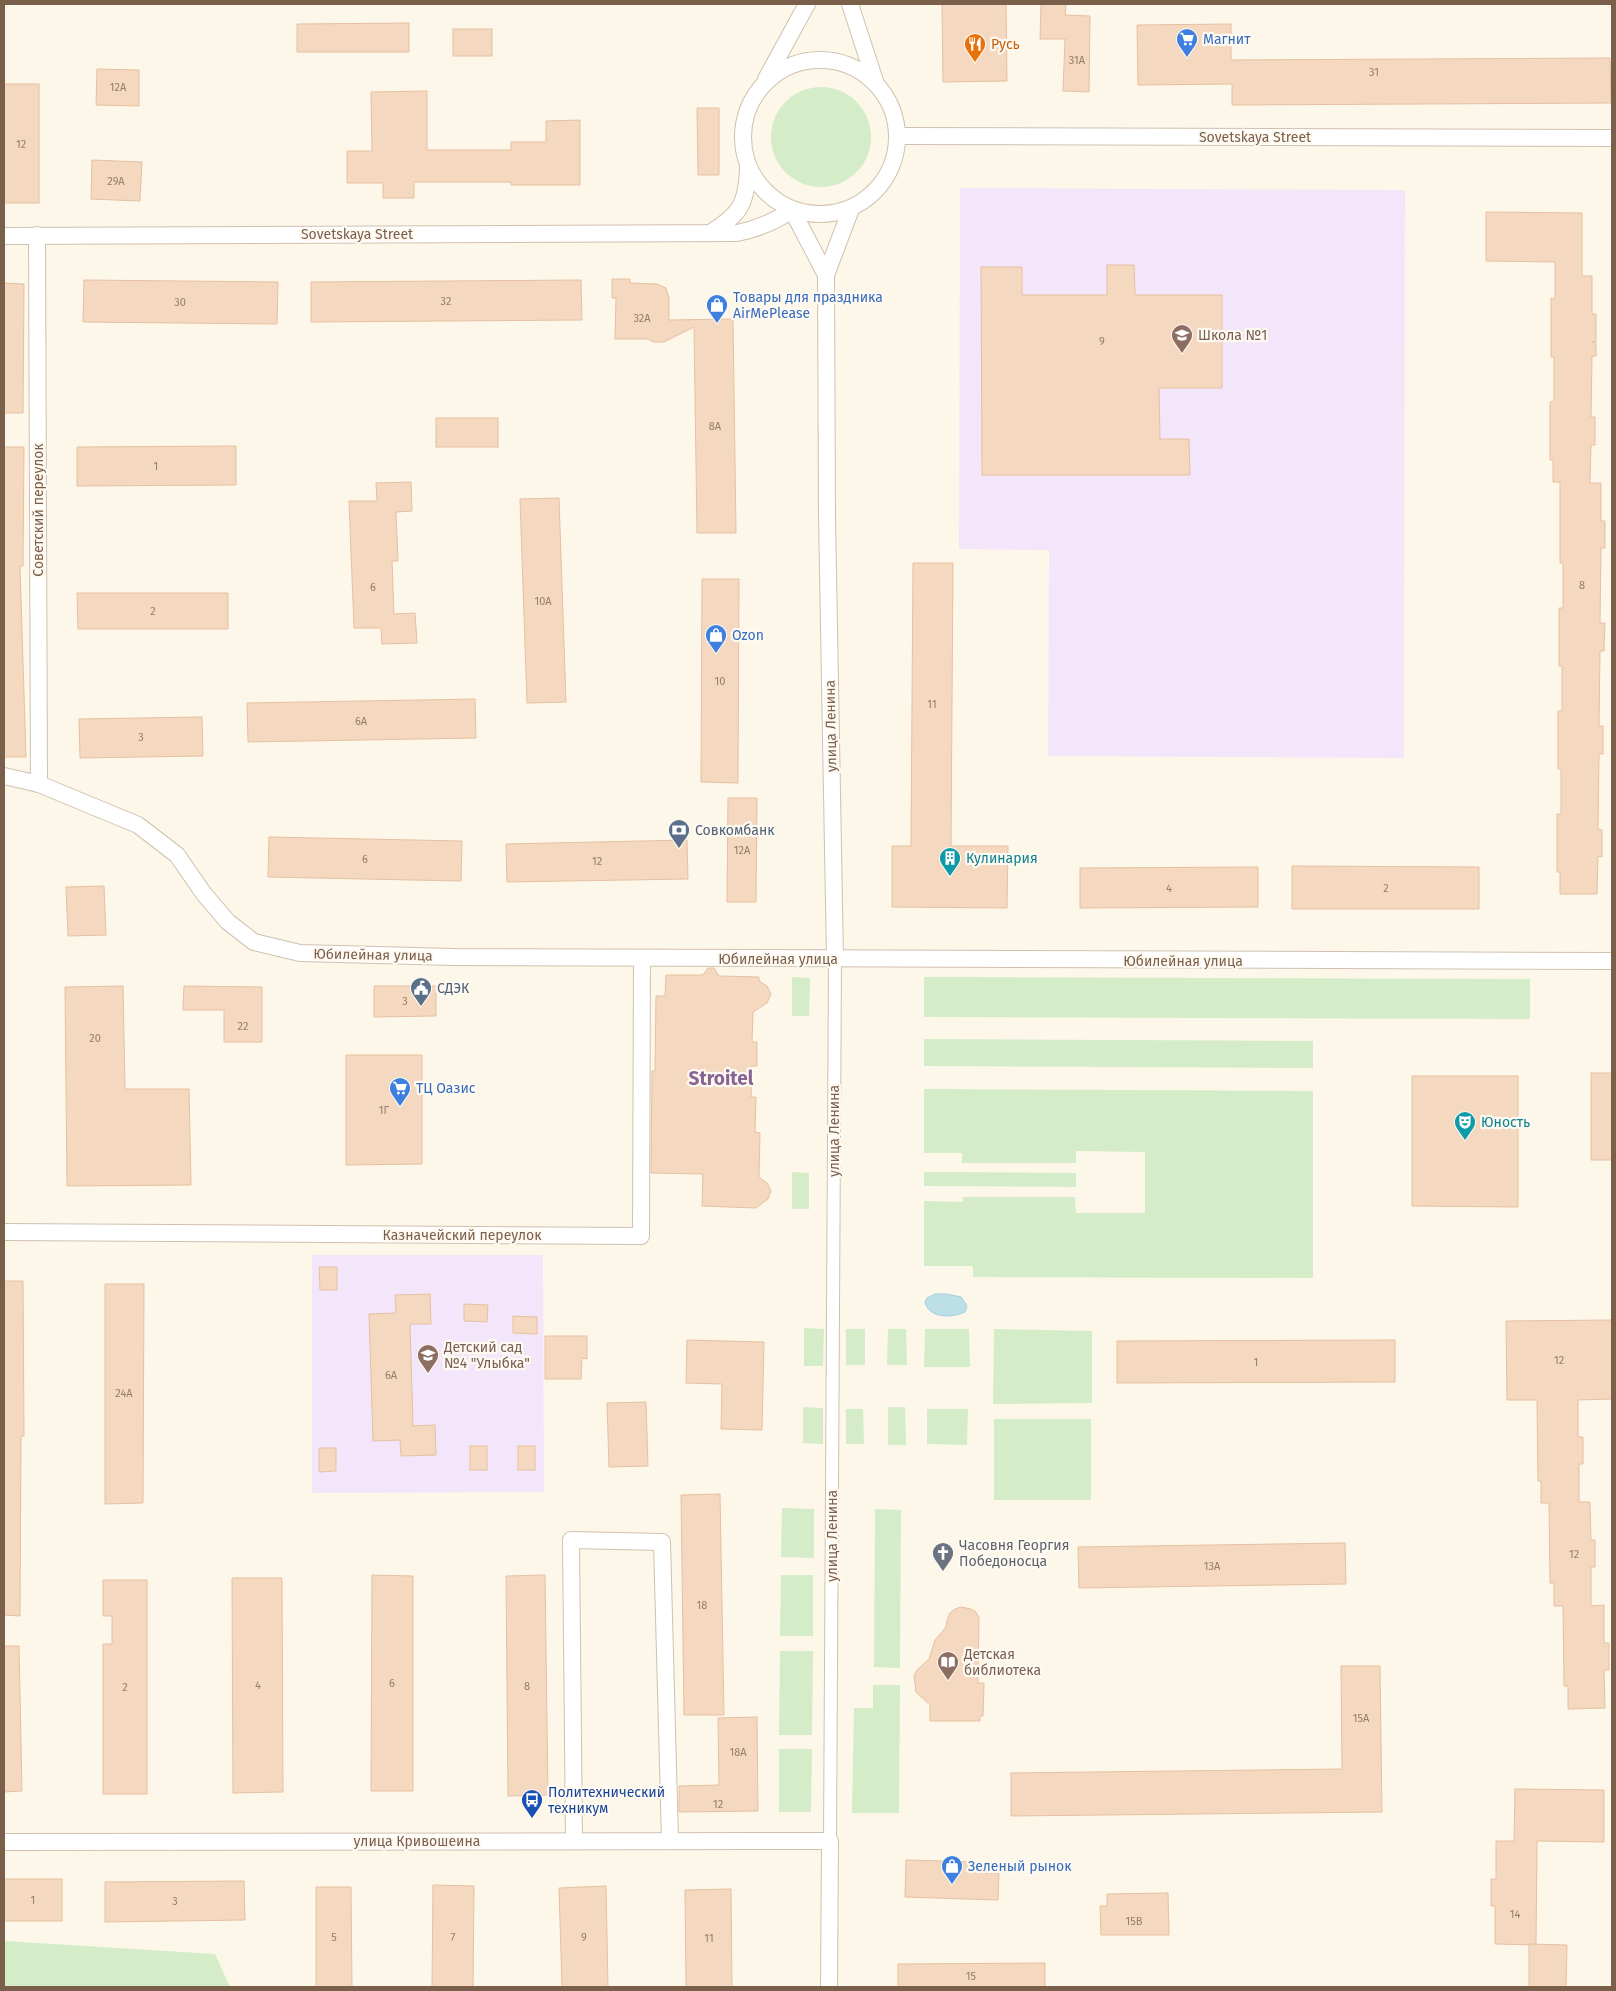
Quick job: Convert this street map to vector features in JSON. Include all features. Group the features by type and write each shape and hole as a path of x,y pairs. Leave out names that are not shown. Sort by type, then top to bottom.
{"street":[{"path":"710,233 728,222 739,209 747,190 748,168 742,138 748,107 765,82 807,4"},
{"path":"748,168 766,194 792,210 822,215 851,209 876,191 893,166 898,136 892,106 875,81 850,4"},
{"path":"765,82 790,65 820,59 849,64 875,81"},
{"name":"Sovetskaya Street","path":"898,136 1612,138"},
{"path":"826,275 851,209"},
{"path":"792,210 826,275"},
{"name":"Sovetskaya Street","path":"4,236 737,233 757,229 776,221 792,210"},
{"name":"Советский переулок","path":"37,236 39,784"},
{"name":"улица Ленина","path":"826,275 827,526 835,959 829,1987"},
{"name":"Юбилейная улица","path":"4,776 39,784 138,825 177,855 204,894 222,915 254,942 300,953 333,955 642,958 1612,961"},
{"name":"Казначейский переулок","path":"4,1232 641,1236 642,958"},
{"path":"574,1841 570,1540 662,1542 670,1841"},
{"name":"улица Кривошеина","path":"4,1842 830,1841"}],"shaded area":[{"name":"Школа №1","path":"960,188 1405,190 1404,758 1048,756 1049,550 959,549"},
{"name":"Детский сад №4 \"Улыбка\"","path":"312,1255 543,1255 544,1492 312,1493"}],"green space":[{"path":"821,87 831,88 849,95 863,109 870,127 870,147 863,165 849,179 831,186 821,187 811,186 793,179 779,165 772,147 771,137 772,127 779,109 793,95 811,88"},
{"path":"792,977 810,978 809,1016 792,1016"},
{"path":"924,977 1530,979 1530,1019 924,1017"},
{"path":"924,1039 1313,1041 1313,1068 924,1066"},
{"path":"924,1089 1313,1091 1313,1278 973,1277 973,1266 924,1266 924,1201 963,1202 963,1197 1075,1197 1076,1213 1145,1213 1145,1152 1076,1151 1076,1163 962,1163 962,1153 924,1153"},
{"path":"792,1172 809,1173 809,1209 792,1209"},
{"path":"924,1172 1076,1173 1076,1187 924,1186"},
{"path":"804,1328 824,1329 823,1366 804,1366"},
{"path":"846,1329 865,1329 865,1365 846,1365"},
{"path":"888,1329 906,1329 907,1365 887,1365"},
{"path":"925,1329 969,1329 970,1367 924,1367"},
{"path":"994,1329 1092,1331 1092,1403 993,1404"},
{"path":"803,1407 823,1408 823,1444 803,1443"},
{"path":"888,1407 905,1407 906,1445 888,1445"},
{"path":"846,1409 863,1409 864,1444 846,1444"},
{"path":"927,1409 968,1409 967,1445 927,1444"},
{"path":"994,1419 1091,1419 1091,1500 994,1500"},
{"path":"782,1508 814,1509 814,1558 781,1557"},
{"path":"875,1509 901,1510 900,1668 874,1667"},
{"path":"781,1575 813,1575 813,1636 780,1636"},
{"path":"780,1651 813,1651 812,1735 779,1735"},
{"path":"873,1685 900,1685 899,1813 852,1813 854,1708 873,1708"},
{"path":"779,1749 812,1749 811,1812 779,1812"},
{"path":"4,1941 215,1954 230,1987 4,1987"}],"water":[{"path":"935,1294 961,1297 967,1306 965,1312 942,1316 931,1312 925,1302 927,1298"}],"building":[{"path":"942,4 1006,4 1007,81 943,82"},
{"path":"1041,4 1066,4 1065,15 1090,16 1089,92 1063,91 1065,39 1040,39"},
{"path":"409,23 409,52 297,52 297,24"},
{"path":"1231,24 1231,60 1610,58 1611,103 1232,105 1232,84 1138,85 1137,25"},
{"path":"453,29 492,29 492,56 453,56"},
{"path":"97,69 139,70 139,106 96,105"},
{"path":"4,84 39,84 39,203 4,203"},
{"path":"427,91 427,150 511,150 511,142 546,142 546,121 580,120 580,185 511,185 511,182 414,182 414,198 383,198 383,183 347,183 347,151 372,151 371,92"},
{"path":"697,108 719,108 719,175 698,175"},
{"path":"92,160 142,162 140,201 91,199"},
{"path":"1486,212 1582,213 1582,276 1592,276 1592,314 1596,314 1596,342 1592,342 1596,343 1596,356 1592,356 1591,417 1595,417 1595,445 1591,445 1590,483 1601,483 1601,521 1605,521 1605,548 1601,548 1600,623 1605,623 1604,651 1600,651 1599,726 1603,726 1603,754 1599,754 1598,829 1602,830 1602,857 1598,856 1597,894 1560,894 1560,872 1557,872 1557,814 1561,814 1561,769 1558,769 1558,711 1562,711 1562,666 1559,666 1559,608 1563,608 1563,563 1560,563 1560,482 1553,482 1553,460 1550,460 1550,402 1554,401 1554,357 1551,357 1551,298 1555,299 1555,262 1486,261"},
{"path":"1107,265 1134,265 1135,295 1222,295 1222,388 1159,388 1160,439 1189,439 1190,475 982,475 981,267 1022,267 1022,295 1107,295"},
{"path":"612,279 630,279 630,283 657,284 666,288 669,298 669,320 733,319 736,533 697,533 694,327 664,342 653,342 648,339 615,339 616,298 612,298"},
{"path":"84,280 278,282 277,324 83,322"},
{"path":"581,280 582,320 311,322 311,282"},
{"path":"4,283 24,284 23,413 4,413"},
{"path":"436,418 498,418 498,447 436,447"},
{"path":"236,446 236,485 77,486 77,447"},
{"path":"4,447 24,447 23,566 20,566 26,757 4,757"},
{"path":"411,482 412,511 396,512 398,561 392,561 394,614 415,613 417,643 382,644 381,628 354,628 349,501 377,501 376,483"},
{"path":"559,498 566,702 527,703 520,499"},
{"path":"913,563 953,563 951,846 1008,846 1007,908 892,907 892,846 911,846"},
{"path":"702,579 739,579 738,783 701,782"},
{"path":"77,593 228,593 228,629 78,629"},
{"path":"475,699 476,738 248,742 247,703"},
{"path":"202,717 203,756 80,758 79,719"},
{"path":"728,798 757,798 756,902 727,902"},
{"path":"269,837 462,841 461,881 268,877"},
{"path":"687,840 688,879 507,882 506,844"},
{"path":"1292,866 1479,867 1479,909 1292,909"},
{"path":"1258,867 1258,907 1080,908 1080,868"},
{"path":"104,886 106,935 68,936 66,887"},
{"path":"708,968 714,968 719,976 759,977 759,981 767,986 771,994 767,1003 753,1012 752,1042 757,1042 757,1066 752,1066 751,1097 756,1097 755,1132 760,1133 759,1177 767,1183 771,1191 768,1199 756,1208 702,1206 703,1174 651,1173 652,1071 655,1071 656,996 665,996 666,975 703,975"},
{"path":"123,986 125,1089 189,1089 191,1185 67,1186 65,987"},
{"path":"184,986 262,987 262,1042 224,1042 224,1010 183,1010"},
{"path":"374,986 436,986 436,1016 374,1017"},
{"path":"346,1055 422,1055 422,1164 346,1165"},
{"path":"1591,1073 1612,1073 1612,1160 1591,1160"},
{"name":"Юность","path":"1412,1076 1518,1076 1518,1207 1412,1206"},
{"path":"319,1267 337,1267 337,1290 320,1290"},
{"path":"4,1281 23,1281 24,1436 21,1436 20,1616 4,1615"},
{"path":"105,1284 144,1284 143,1503 105,1504"},
{"path":"430,1294 431,1324 410,1324 413,1426 435,1425 436,1455 401,1456 400,1440 373,1441 369,1314 396,1313 395,1295"},
{"path":"464,1304 488,1305 487,1322 464,1321"},
{"path":"513,1316 537,1317 537,1334 513,1333"},
{"path":"1612,1320 1612,1399 1578,1400 1578,1437 1583,1437 1583,1464 1579,1464 1579,1502 1590,1502 1591,1540 1595,1540 1595,1567 1591,1567 1591,1606 1604,1605 1604,1643 1609,1643 1609,1670 1604,1670 1605,1708 1568,1709 1568,1686 1564,1686 1563,1606 1554,1606 1554,1583 1550,1583 1549,1503 1541,1503 1541,1481 1538,1481 1537,1400 1507,1400 1506,1321"},
{"path":"545,1336 587,1336 587,1359 582,1358 581,1379 545,1379"},
{"path":"687,1340 764,1342 762,1430 721,1429 722,1384 686,1383"},
{"path":"1395,1340 1395,1382 1117,1383 1117,1341"},
{"path":"646,1402 648,1466 609,1467 607,1403"},
{"path":"470,1446 487,1446 487,1470 470,1470"},
{"path":"518,1446 535,1446 535,1470 518,1470"},
{"path":"319,1448 336,1448 336,1471 319,1472"},
{"path":"720,1494 724,1715 684,1715 681,1495"},
{"path":"1345,1543 1346,1584 1079,1588 1078,1547"},
{"path":"372,1575 413,1576 413,1791 371,1791"},
{"path":"545,1575 548,1795 508,1796 506,1576"},
{"path":"232,1578 282,1578 283,1792 233,1793"},
{"path":"103,1580 147,1580 147,1794 103,1794 103,1644 112,1644 112,1616 103,1616"},
{"path":"961,1607 976,1612 979,1618 978,1683 984,1683 983,1716 980,1716 980,1721 930,1721 930,1705 916,1692 914,1676 917,1670 929,1659 935,1640 946,1627 950,1613"},
{"path":"4,1646 19,1646 22,1791 4,1792"},
{"path":"1341,1666 1380,1666 1382,1812 1011,1816 1011,1773 1342,1769"},
{"path":"757,1717 758,1811 679,1812 679,1786 719,1785 718,1718"},
{"path":"1515,1789 1604,1790 1604,1842 1537,1841 1536,1945 1495,1944 1495,1906 1491,1906 1491,1879 1496,1879 1496,1841 1514,1841"},
{"name":"Зеленый рынок","path":"906,1860 982,1862 982,1873 999,1873 998,1900 905,1897"},
{"path":"4,1879 62,1879 62,1921 4,1921"},
{"path":"244,1881 245,1920 105,1922 105,1882"},
{"path":"433,1885 474,1886 473,1987 432,1987"},
{"path":"606,1886 608,1987 562,1987 559,1888"},
{"path":"316,1887 351,1887 352,1987 316,1987"},
{"path":"731,1889 732,1987 686,1987 685,1890"},
{"path":"1168,1893 1169,1935 1101,1935 1100,1906 1107,1906 1107,1894"},
{"path":"1529,1944 1567,1945 1566,1987 1529,1987"},
{"path":"1045,1963 1045,1987 898,1987 898,1964"}],"place":[{"name":"Магнит","path":"1187,58"},
{"name":"Русь","path":"975,63"},
{"name":"Товары для праздника AirMePlease","path":"717,324"},
{"name":"Школа №1","path":"1182,354"},
{"name":"Ozon","path":"716,654"},
{"name":"Совкомбанк","path":"679,849"},
{"name":"Кулинария","path":"950,877"},
{"name":"СДЭК","path":"421,1007"},
{"name":"ТЦ Оазис","path":"400,1107"},
{"name":"Юность","path":"1465,1141"},
{"name":"Детский сад №4 \"Улыбка\"","path":"428,1374"},
{"name":"Часовня Георгия Победоносца","path":"943,1572"},
{"name":"Детская библиотека","path":"948,1681"},
{"name":"Политехнический техникум","path":"532,1819"},
{"name":"Зеленый рынок","path":"952,1885"}],"district":[{"name":"Stroitel","path":"721,1078"}]}
